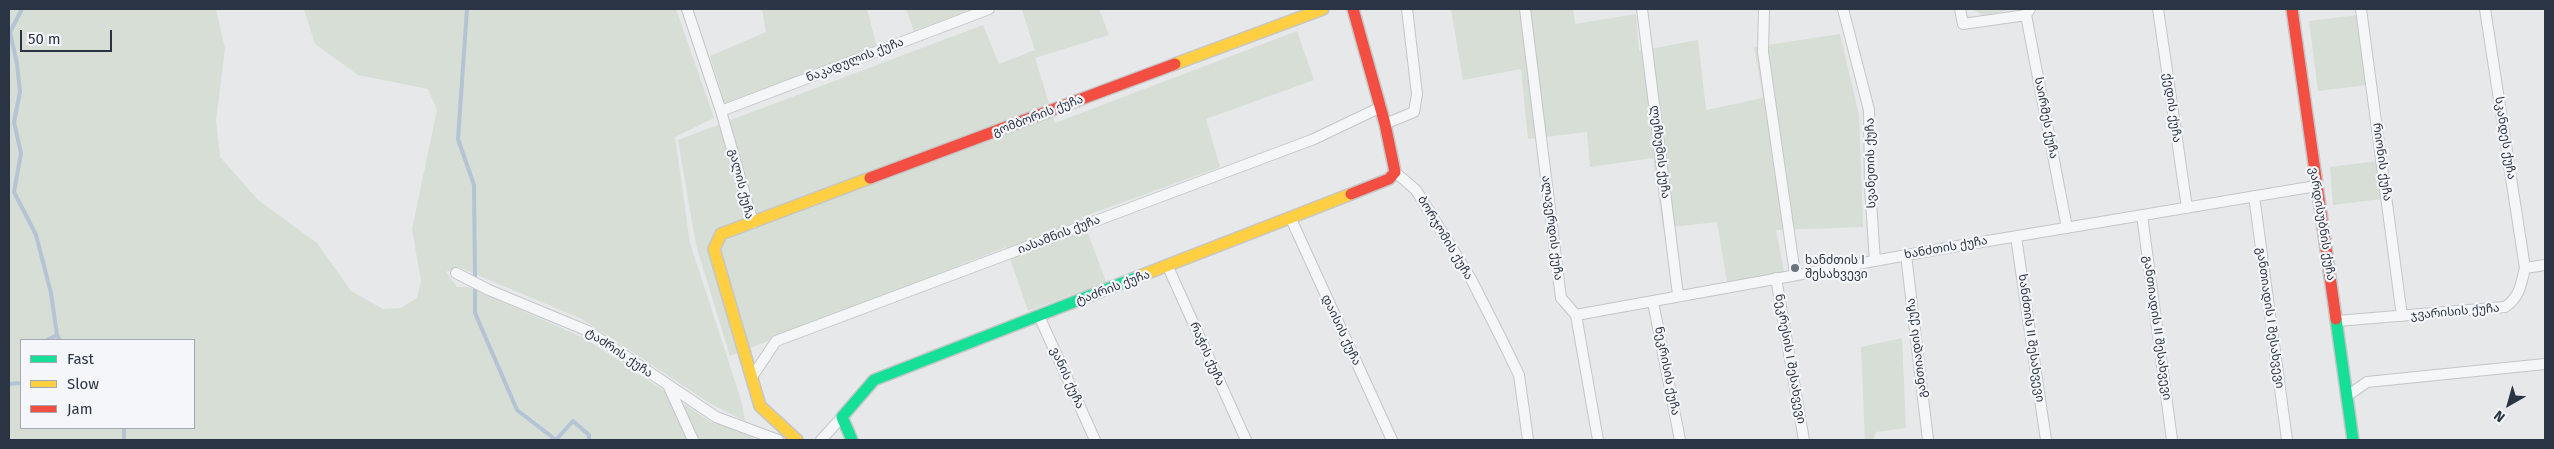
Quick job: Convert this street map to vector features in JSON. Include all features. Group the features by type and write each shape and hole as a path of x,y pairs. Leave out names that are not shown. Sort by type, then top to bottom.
{"street":[{"name":"გალის ქუჩა","path":"687,9 721,112 753,223 721,234 714,249 760,406 797,440"},
{"name":"ნაკადულის ქუჩა","path":"721,112 989,9"},
{"name":"გომბორის ქუჩა","path":"753,223 1323,9"},
{"path":"1353,9 1381,106 1395,172"},
{"path":"1385,124 1414,112 1417,94 1408,9"},
{"name":"ალავერდის ქუჩა","path":"1525,9 1561,298 1576,315 1598,440"},
{"name":"ლეჩხუმის ქუჩა","path":"1642,9 1678,295"},
{"path":"1764,9 1764,52 1796,274"},
{"name":"სვანეთის ქუჩა","path":"1843,9 1869,110 1870,187 1875,261"},
{"path":"1960,9 1963,24 2028,12"},
{"name":"ქედის ქუჩა","path":"2158,9 2187,208"},
{"name":"ვარდისუბნის ქუჩა","path":"2292,9 2353,440"},
{"name":"რიონის ქუჩა","path":"2361,9 2402,316"},
{"name":"სკანდეს ქუჩა","path":"2485,9 2525,268"},
{"name":"საირმეს ქუჩა","path":"2028,12 2067,228"},
{"name":"იასამნის ქუჩა","path":"752,377 776,341 1314,139 1381,106"},
{"name":"ტაძრის ქუჩა","path":"842,417 874,380 1290,219 1389,179 1395,172"},
{"name":"ბორჯომის ქუჩა","path":"1395,172 1416,190 1470,278 1502,340 1519,375 1528,440"},
{"name":"ხანძთის ქუჩა","path":"1576,315 1654,302 1678,295 1796,274 2316,186"},
{"name":"განთიადის I შესახვევი","path":"2254,196 2287,440"},
{"name":"განთიადის II შესახვევი","path":"2142,215 2172,440"},
{"name":"დაისის ქუჩა","path":"1290,219 1392,440"},
{"name":"ხანძთის II შესახვევი","path":"2016,237 2046,440"},
{"name":"განთიადის ქუჩა","path":"1906,255 1928,440"},
{"path":"2525,268 2545,265"},
{"name":"რაჭის ქუჩა","path":"1168,267 1246,440"},
{"name":"ჯვარისის ქუჩა","path":"2337,321 2505,308 2514,302 2520,292 2525,268"},
{"name":"ტაძრის ქუჩა","path":"456,273 489,290 588,331 716,417 778,440"},
{"name":"ნეკრესის I შესახვევი","path":"1776,278 1804,440"},
{"name":"ნეკრისის ქუჩა","path":"1654,302 1680,440"},
{"name":"ვანის ქუჩა","path":"1039,316 1096,440"},
{"path":"2347,396 2368,382 2545,364"},
{"path":"669,387 693,440"},
{"path":"821,440 842,417 852,440"}],"shaded area":[{"path":"9,9 216,9 225,49 216,121 220,157 258,200 317,243 351,291 383,309 401,308 417,298 421,281 412,229 437,110 428,89 358,75 315,44 304,9 676,9 714,118 675,137 690,243 741,400 745,421 711,404 582,319 458,267 446,272 457,287 468,287 586,339 711,422 753,436 754,440 9,440"},
{"path":"762,9 867,9 877,47 725,103 710,56 766,32"},
{"path":"906,9 972,9 914,31"},
{"path":"1099,9 1109,35 1035,58 1055,123 1297,31 1314,80 1206,119 1220,167 1082,217 1106,282 1028,311 1006,247 730,356 696,245 678,140 983,25 999,64 1035,50 1022,10"},
{"path":"1451,9 1573,9 1575,24 1636,14 1639,51 1698,40 1706,110 1763,98 1754,47 1840,34 1859,115 1863,227 1776,230 1784,272 1727,282 1717,222 1663,228 1653,158 1590,167 1587,132 1528,139 1521,69 1463,80"},
{"path":"1972,9 2013,9 1984,16"},
{"path":"2358,15 2366,85 2318,91 2309,21"},
{"path":"2378,161 2381,199 2333,205 2330,167"},
{"path":"1902,338 1906,428 1876,432 1873,440 1865,440 1861,347"}],"waterway":[{"path":"22,9 10,32 17,64 20,92 14,122 21,153 14,192 36,235 51,293 57,335 59,339"},
{"path":"467,9 458,139 474,185 475,278"},
{"path":"475,289 475,313 517,410 556,440 573,421 589,435 589,440"},
{"path":"49,339 57,335"},
{"path":"9,384 20,383"},
{"path":"124,429 124,440"}],"traffic: fast":[{"path":"852,440 842,417 874,380 1140,276"},
{"path":"2336,319 2353,440"}],"traffic: slow":[{"path":"1175,64 1323,9"},
{"path":"797,440 760,406 714,249 721,234 870,178"},
{"path":"1140,276 1351,194"}],"traffic: jam":[{"path":"1351,194 1389,179 1395,172 1385,124 1353,9"},
{"path":"2292,9 2336,319"},
{"path":"870,178 1175,64"}],"place":[{"name":"ხანძთის I შესახვევი","path":"1795,268"}]}
